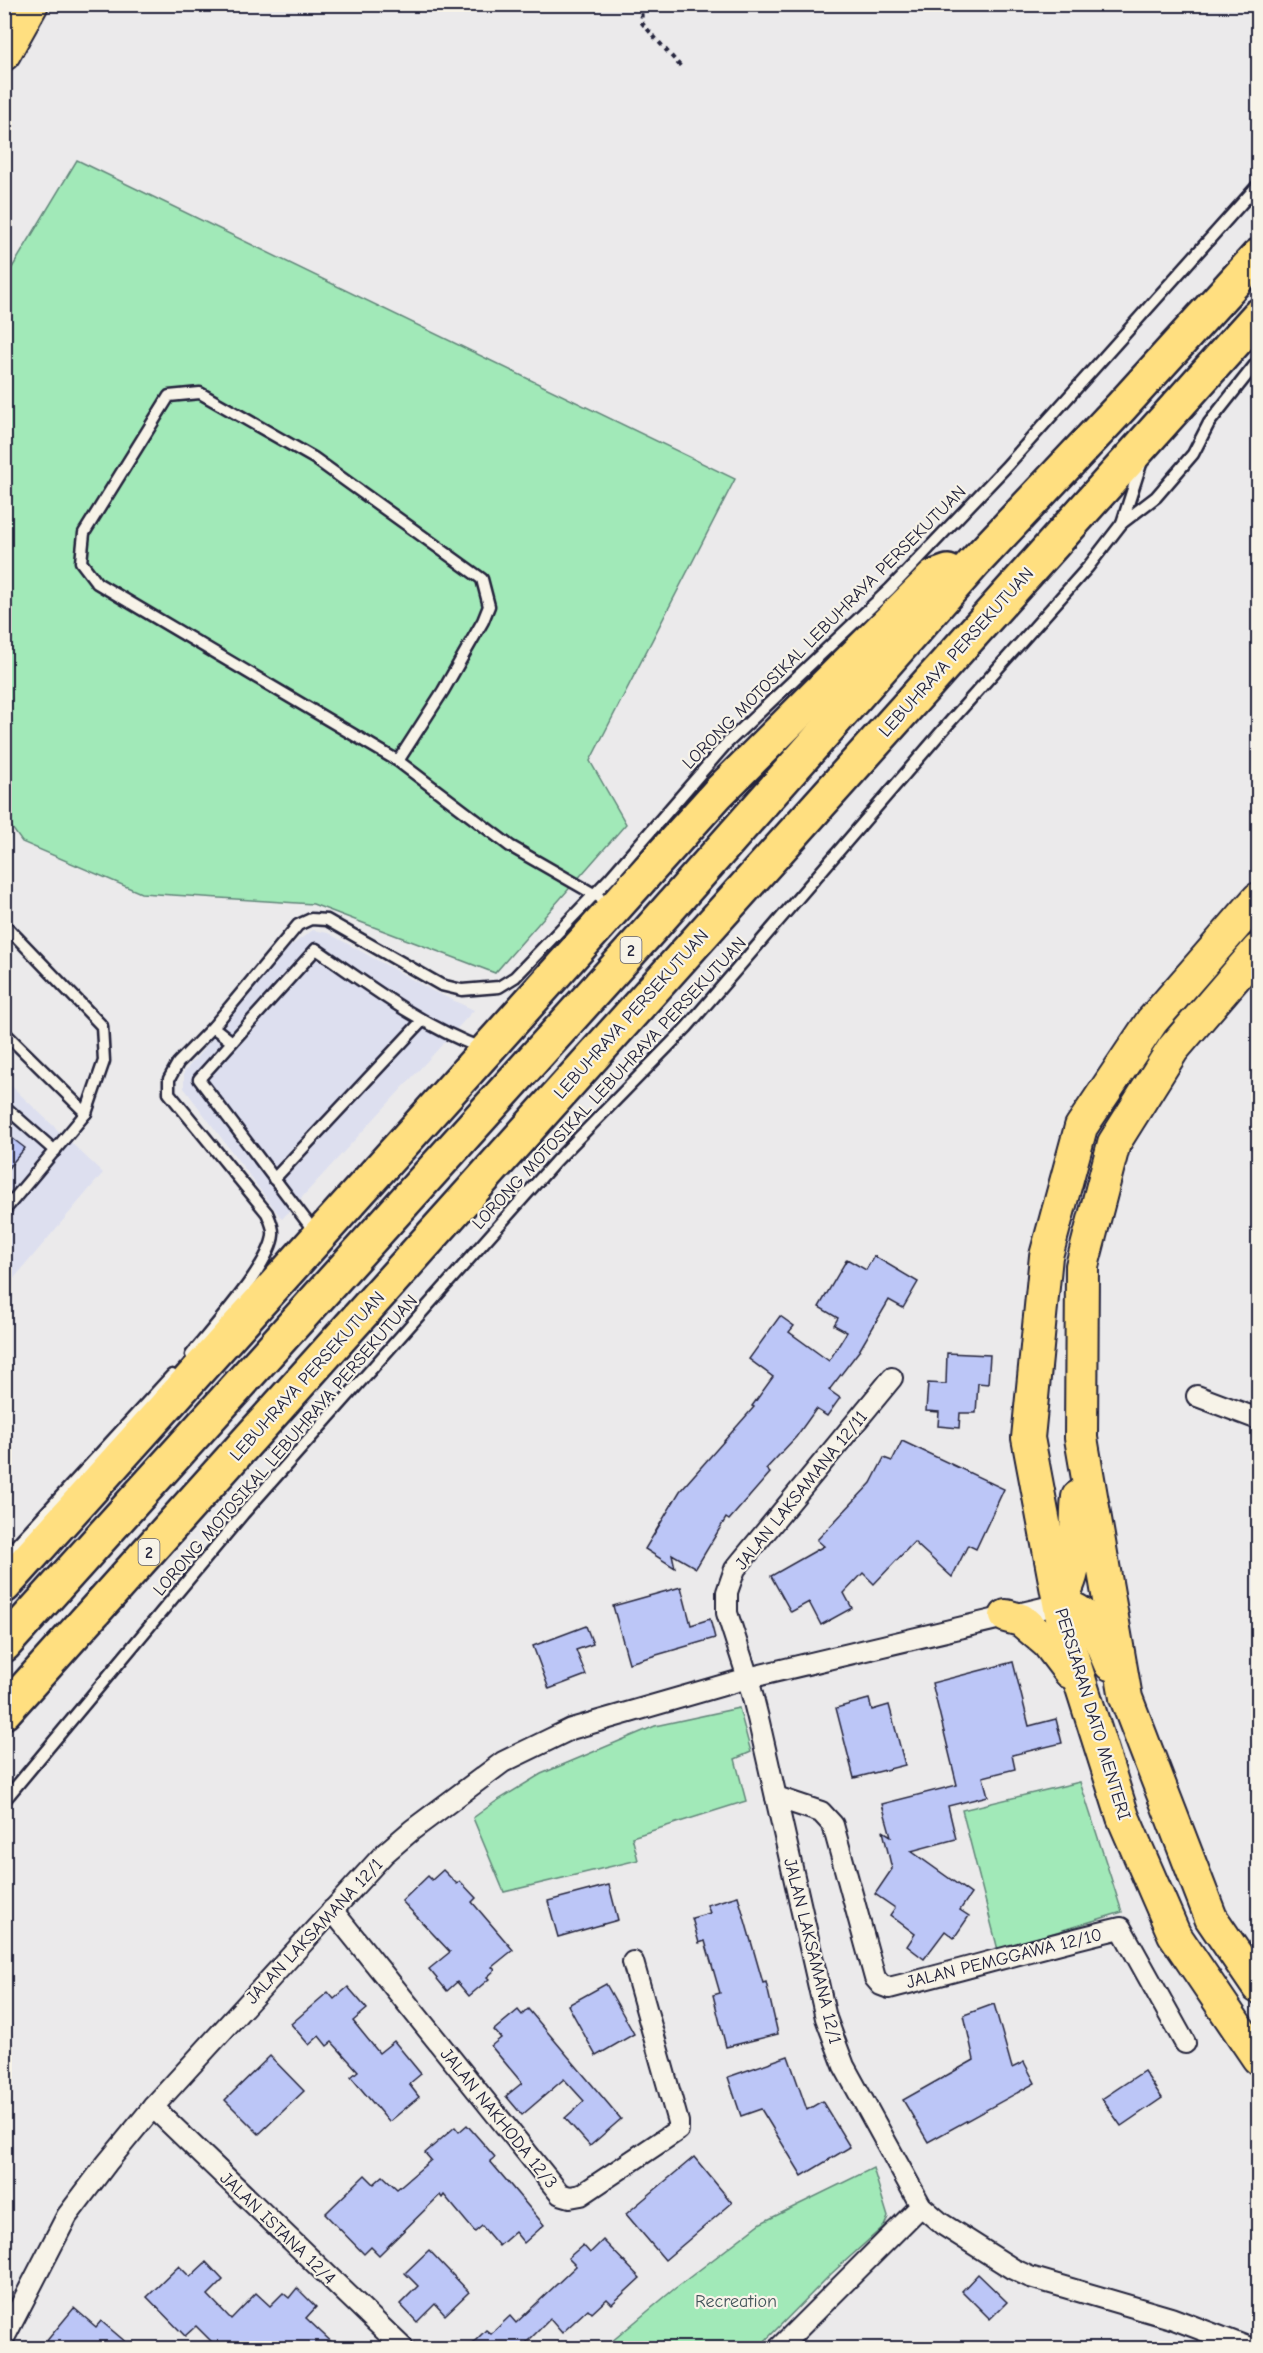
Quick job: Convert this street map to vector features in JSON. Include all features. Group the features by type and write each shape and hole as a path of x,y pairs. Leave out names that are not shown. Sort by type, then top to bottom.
{"highway":[{"name":"2","path":"4,1645 649,931 974,563 1121,407 1258,256"},
{"name":"LEBUHRAYA PERSEKUTUAN","path":"4,1712 1258,316"},
{"path":"4,1586 319,1238 486,1049 604,901 718,793 934,577 974,563"}],"main road":[{"path":"4,54 32,4"},
{"name":"PERSIARAN DATO MENTERI","path":"1258,900 1152,1021 1081,1127 1046,1256 1028,1438 1053,1569 1032,1610 1065,1634 1123,1816 1174,1934 1258,2058"},
{"name":"PERSIARAN DATO MENTERI","path":"1258,950 1173,1049 1114,1143 1082,1266 1081,1438 1125,1698 1210,1918 1258,1987"},
{"path":"1082,1686 1048,1643 1020,1620 1072,1572 1077,1544 1075,1523 1083,1453"},
{"path":"1032,1610 1077,1608 1092,1626 1125,1698"}],"street":[{"name":"JALAN LAKSAMANA 12/11","path":"748,1678 727,1613 728,1592 735,1569 892,1378"},
{"path":"1197,1396 1258,1419"},
{"name":"JALAN LAKSAMANA 12/1","path":"4,2338 67,2216 153,2107 384,1854 412,1830 504,1762 570,1729 748,1678 1032,1610"},
{"name":"JALAN LAKSAMANA 12/1","path":"748,1678 826,2018 844,2067 921,2206 942,2224 1013,2269 1030,2277 1171,2318 1250,2349"},
{"name":"JALAN PEMGGAWA 12/10","path":"776,1797 821,1812 833,1825 875,1978 881,1985 889,1988 941,1976 1121,1928 1185,2043"},
{"name":"JALAN NAKHODA 12/3","path":"332,1910 560,2194 570,2197 581,2195 678,2130 678,2122 633,1962"},
{"name":"JALAN ISTANA 12/4","path":"153,2107 403,2349"},
{"path":"779,2349 921,2206"}],"lane":[{"name":"LORONG MOTOSIKAL LEBUHRAYA PERSEKUTUAN","path":"4,1558 191,1355 267,1255 273,1236 267,1213 169,1093 169,1079 178,1063 213,1026 298,925 310,918 327,920 441,985 462,990 499,987 515,977 604,901 726,744 890,589 1005,468 1258,185"},
{"name":"LORONG MOTOSIKAL LEBUHRAYA PERSEKUTUAN","path":"4,1800 243,1514 556,1161 687,1027 949,723 1088,567 1122,523 1156,497 1193,454 1209,423 1258,361"},
{"path":"398,761 443,691 483,621 489,606 483,579 304,452 201,393 169,396 84,533 81,562 97,584 398,761 510,846 604,901"},
{"path":"1122,523 1150,435"},
{"path":"4,924 102,1026 104,1061 86,1113 4,1211"},
{"path":"319,1238 199,1079 316,949 422,1021 455,1038 486,1049"},
{"path":"274,1179 422,1021"},
{"path":"213,1026 232,1042"},
{"path":"4,1032 86,1113"},
{"path":"4,1106 55,1151"}],"path":[{"path":"641,4 642,23 682,68"}],"shaded area":[{"path":"313,930 328,933 433,991 474,1010 282,1219 184,1088 184,1072 289,947"},
{"path":"5,1080 103,1173 5,1289"}],"green space":[{"path":"77,160 735,479 590,761 626,824 495,973 313,904 141,893 22,842 5,818 4,281"},
{"path":"739,1708 751,1752 735,1759 746,1801 632,1837 638,1860 504,1892 473,1818 541,1774 655,1726"},
{"path":"1080,1782 1122,1912 998,1950 962,1810"},
{"name":"Recreation","path":"873,2168 888,2217 884,2226 831,2274 758,2348 604,2348 673,2290 761,2223"}],"building":[{"path":"4,1132 25,1148 4,1173"},
{"path":"874,1256 918,1282 903,1308 889,1300 859,1351 829,1390 840,1398 827,1416 816,1409 796,1437 766,1469 770,1473 729,1520 726,1518 696,1568 672,1554 675,1568 645,1549 680,1491 754,1407 752,1406 773,1377 749,1359 780,1316 794,1326 789,1332 829,1361 847,1332 834,1325 838,1318 819,1307 847,1259 866,1270"},
{"path":"947,1353 990,1355 988,1384 978,1383 976,1413 960,1413 959,1428 938,1426 939,1412 926,1411 928,1383 946,1384"},
{"path":"902,1441 1004,1489 976,1549 968,1545 952,1577 914,1542 874,1584 863,1573 844,1593 852,1608 821,1625 809,1602 791,1612 771,1576 824,1546 817,1540 871,1483 884,1458 892,1461"},
{"path":"681,1587 691,1625 710,1619 715,1638 629,1663 613,1606"},
{"path":"586,1626 593,1644 576,1650 586,1675 549,1689 533,1646"},
{"path":"1013,1662 1029,1726 1056,1719 1062,1743 1012,1755 1015,1769 983,1777 988,1796 948,1806 956,1839 911,1851 971,1894 960,1910 969,1916 954,1938 945,1931 924,1959 907,1946 915,1934 890,1915 895,1908 875,1894 892,1869 883,1831 891,1836 882,1804 957,1785 932,1683"},
{"path":"869,1699 872,1710 889,1705 905,1765 854,1778 836,1708"},
{"path":"443,1870 457,1884 460,1881 476,1898 472,1902 513,1950 492,1967 495,1970 487,1977 489,1979 469,1996 457,1982 447,1991 429,1969 450,1952 402,1901 428,1876 432,1880"},
{"path":"609,1885 618,1920 558,1937 548,1901"},
{"path":"738,1896 763,1983 766,1982 778,2034 726,2047 713,1995 720,1993 705,1941 699,1943 692,1918 710,1913 707,1905"},
{"path":"606,1984 634,2034 596,2056 568,2005"},
{"path":"348,1987 367,2009 353,2021 379,2053 394,2041 421,2074 409,2084 419,2097 389,2122 351,2077 358,2071 332,2042 327,2046 319,2036 309,2045 291,2024 328,1992 334,1999"},
{"path":"994,2004 1012,2068 1024,2062 1035,2083 928,2142 903,2100 974,2060 964,2015"},
{"path":"528,2009 621,2119 590,2146 565,2118 584,2101 564,2079 522,2115 506,2096 522,2083 491,2046 501,2038 494,2030 518,2010 522,2015"},
{"path":"270,2056 304,2091 259,2134 225,2100"},
{"path":"788,2056 807,2110 822,2101 850,2147 802,2176 761,2109 741,2116 728,2077"},
{"path":"1144,2071 1162,2098 1121,2126 1102,2099"},
{"path":"467,2125 495,2157 490,2161 544,2225 524,2243 515,2232 499,2246 482,2226 475,2232 444,2195 442,2198 440,2195 379,2255 371,2247 364,2254 325,2214 365,2175 374,2184 383,2176 397,2189 431,2160 425,2153 455,2127 459,2132"},
{"path":"694,2157 732,2203 665,2260 626,2214"},
{"path":"603,2240 640,2278 612,2304 607,2299 592,2313 588,2309 562,2333 550,2319 520,2349 467,2349 486,2330 491,2334 510,2316 516,2323 576,2266 568,2258 583,2245 590,2253"},
{"path":"429,2250 469,2292 445,2315 435,2304 417,2322 400,2304 418,2286 405,2273"},
{"path":"206,2262 223,2280 208,2295 231,2319 256,2293 270,2306 283,2293 289,2298 297,2288 316,2307 306,2318 339,2349 219,2349 196,2326 185,2336 147,2297 179,2266 190,2277"},
{"path":"978,2274 1007,2302 990,2319 962,2291"},
{"path":"74,2308 96,2327 101,2321 134,2349 40,2349"}]}
